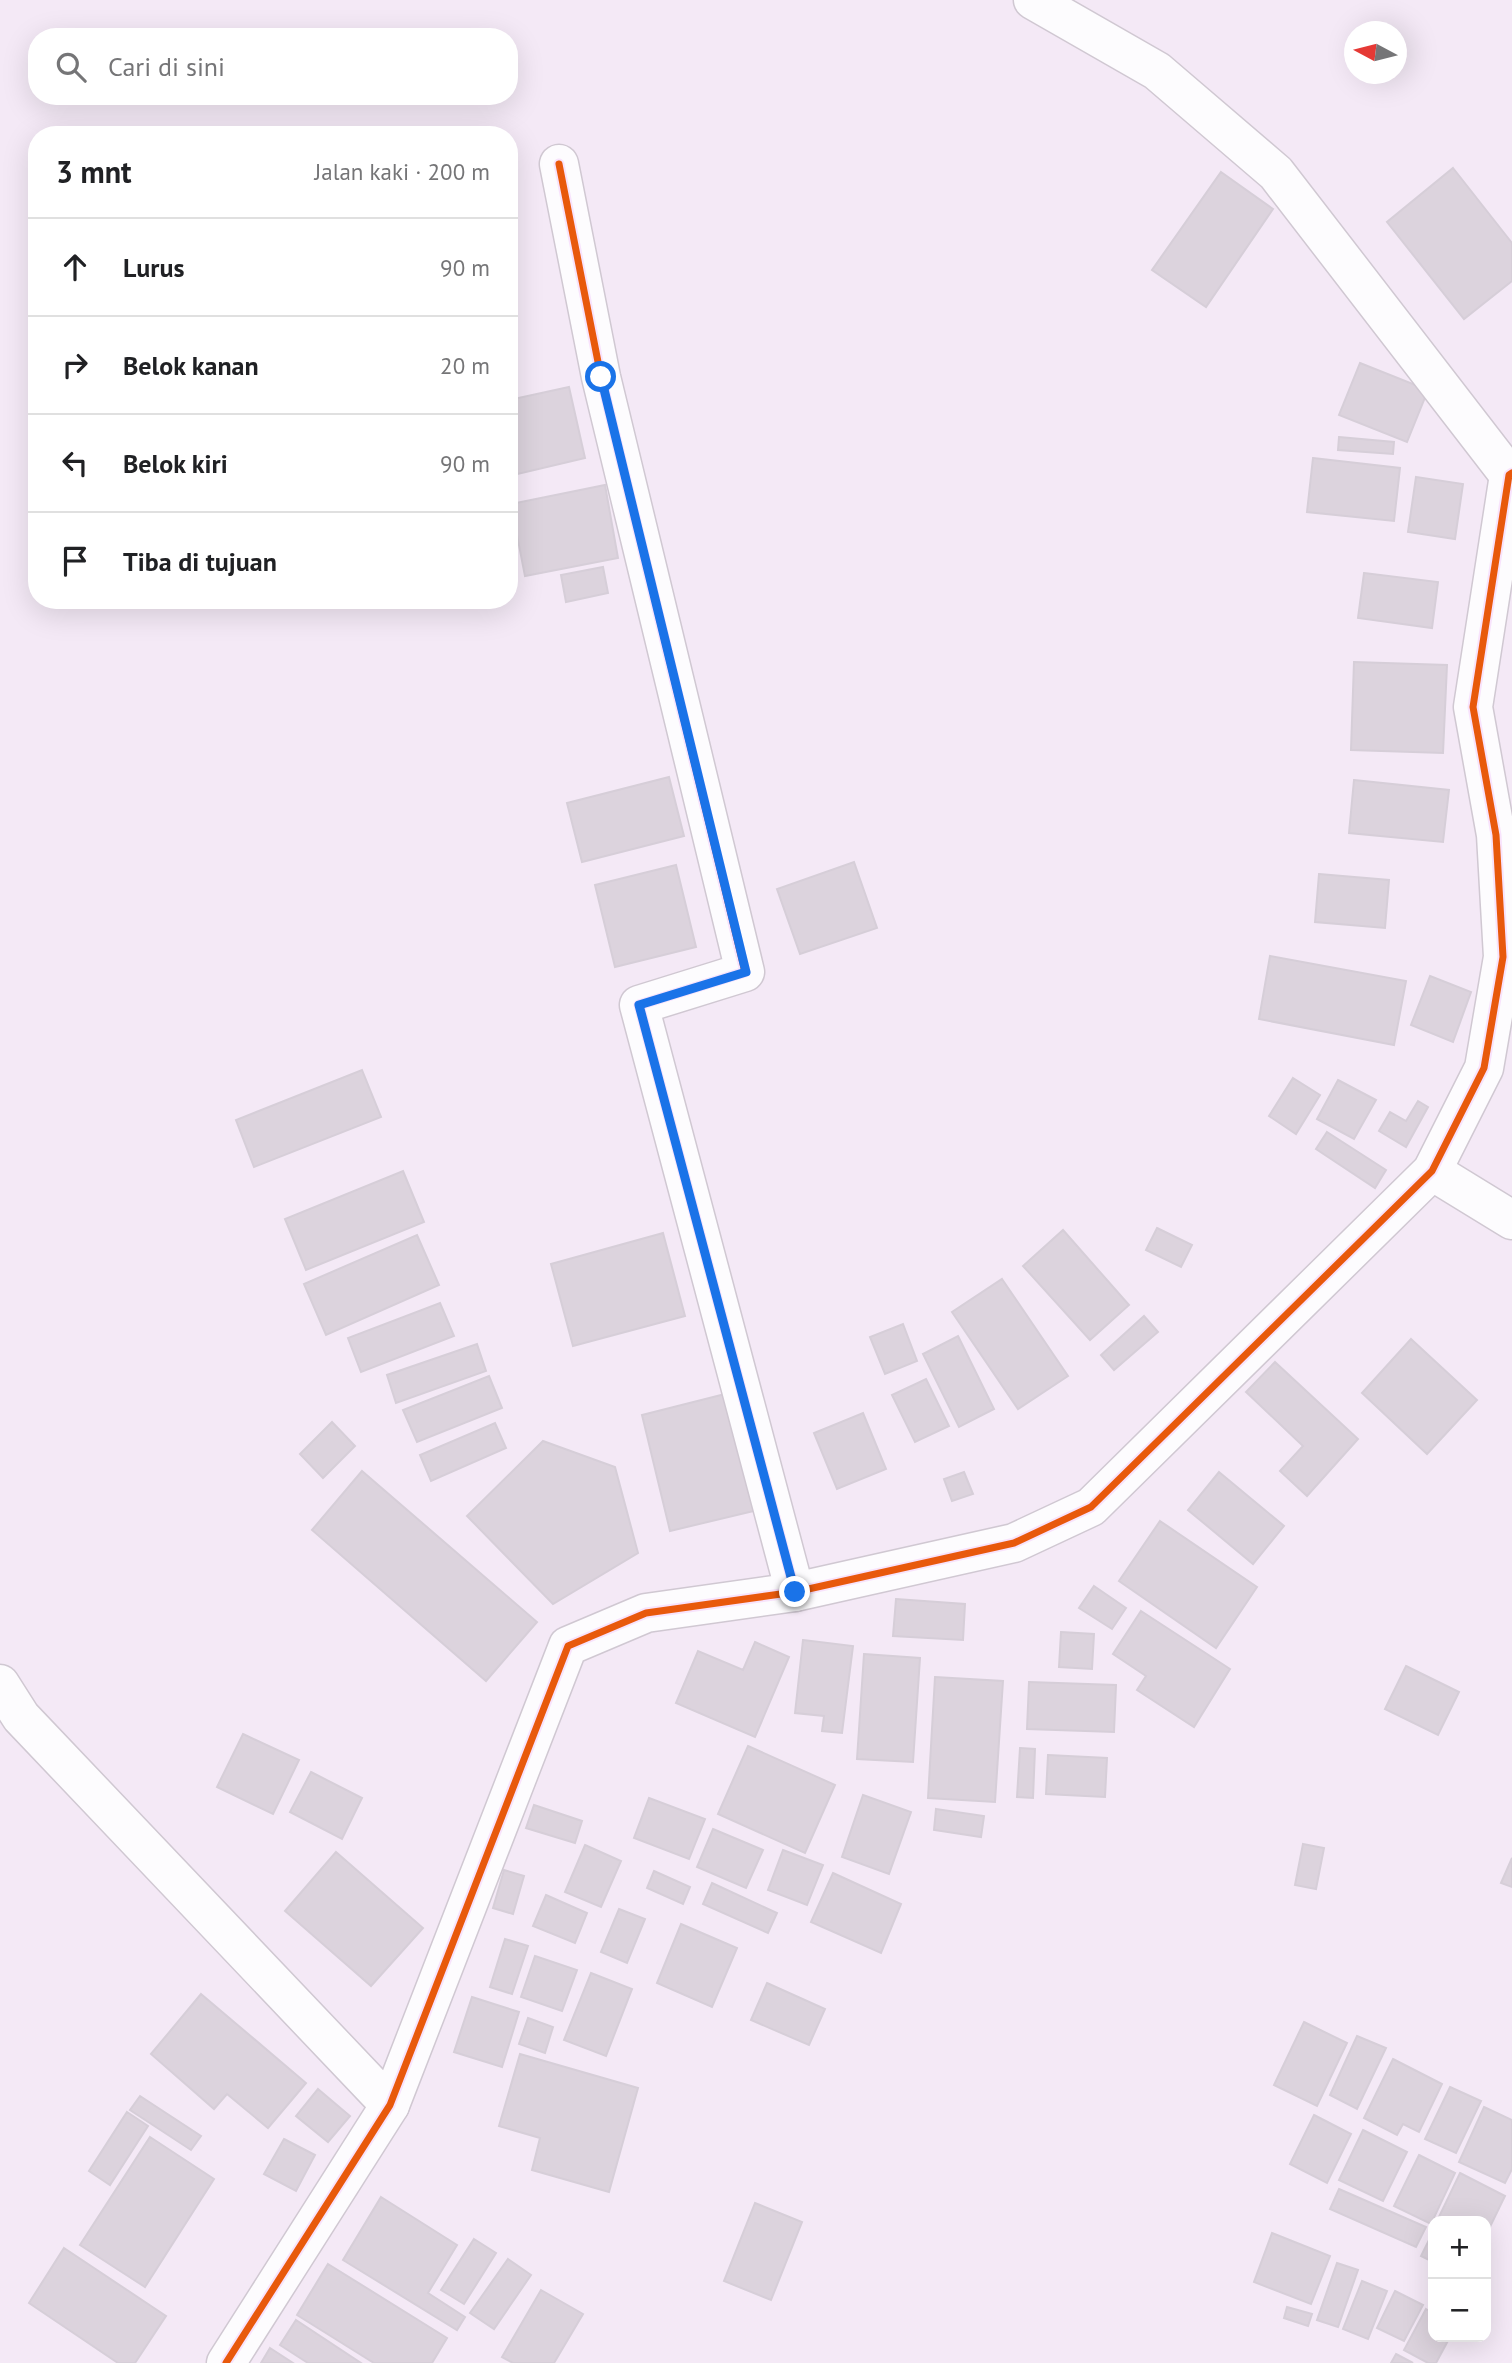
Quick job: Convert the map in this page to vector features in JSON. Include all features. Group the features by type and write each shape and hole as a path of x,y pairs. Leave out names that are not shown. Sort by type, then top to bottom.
{"street":[{"path":"226,2363 390,2105 568,1646 646,1613 795,1592 1014,1544 1091,1507 1432,1171 1484,1068 1503,957 1504,835 1473,707 1510,474 1276,173 1157,71 1033,0"},
{"path":"559,164 601,377 746,972 639,1005 795,1592"},
{"path":"1432,1171 1512,1220"},
{"path":"0,1684 21,1717 390,2105"}],"building":[{"path":"1453,168 1512,243 1512,281 1464,319 1387,222"},
{"path":"1221,172 1273,209 1206,307 1152,270"},
{"path":"1360,363 1428,390 1407,442 1339,415"},
{"path":"569,387 585,458 518,474 518,398"},
{"path":"1339,437 1394,442 1393,454 1338,450"},
{"path":"1313,458 1400,468 1394,521 1307,512"},
{"path":"1416,477 1463,484 1455,539 1408,532"},
{"path":"605,485 618,558 525,576 518,540 518,503"},
{"path":"603,567 608,593 566,602 561,575"},
{"path":"1364,573 1438,582 1432,628 1358,618"},
{"path":"1354,662 1447,665 1443,753 1351,750"},
{"path":"669,777 684,836 582,862 567,803"},
{"path":"1354,780 1449,790 1443,842 1349,833"},
{"path":"854,862 877,928 800,954 777,889"},
{"path":"676,865 696,947 615,967 595,885"},
{"path":"1319,874 1389,880 1385,928 1315,922"},
{"path":"1270,956 1406,981 1394,1045 1259,1019"},
{"path":"1430,976 1471,992 1453,1042 1411,1025"},
{"path":"362,1070 381,1117 254,1167 236,1120"},
{"path":"1293,1078 1320,1095 1296,1134 1269,1116"},
{"path":"1338,1080 1376,1100 1354,1139 1317,1119"},
{"path":"1418,1101 1428,1107 1406,1147 1379,1131 1390,1112 1406,1121"},
{"path":"1327,1132 1386,1170 1375,1188 1316,1149"},
{"path":"403,1171 424,1222 306,1270 285,1219"},
{"path":"1157,1228 1192,1245 1181,1267 1146,1250"},
{"path":"1063,1230 1129,1305 1090,1340 1023,1266"},
{"path":"663,1233 685,1316 573,1346 551,1264"},
{"path":"417,1235 439,1285 326,1335 304,1284"},
{"path":"1002,1279 1068,1376 1018,1409 952,1312"},
{"path":"440,1303 454,1336 361,1372 348,1338"},
{"path":"1144,1316 1158,1332 1114,1370 1101,1355"},
{"path":"903,1324 917,1361 885,1374 870,1337"},
{"path":"958,1336 994,1409 959,1427 923,1354"},
{"path":"1411,1339 1477,1400 1427,1454 1362,1393"},
{"path":"477,1344 486,1371 396,1403 387,1375"},
{"path":"1275,1362 1358,1439 1307,1496 1280,1471 1303,1446 1246,1392"},
{"path":"489,1376 502,1408 417,1442 403,1410"},
{"path":"926,1379 949,1426 915,1442 892,1395"},
{"path":"733,1392 762,1509 670,1531 642,1415"},
{"path":"863,1413 886,1469 837,1489 814,1433"},
{"path":"332,1422 355,1446 323,1478 300,1454"},
{"path":"495,1423 506,1448 431,1481 420,1455"},
{"path":"543,1441 615,1467 638,1553 553,1604 467,1516"},
{"path":"362,1471 537,1622 486,1681 312,1530"},
{"path":"964,1472 973,1494 952,1501 944,1479"},
{"path":"1219,1472 1284,1526 1253,1564 1188,1510"},
{"path":"1160,1521 1257,1587 1216,1648 1119,1581"},
{"path":"1094,1586 1126,1608 1112,1629 1079,1608"},
{"path":"896,1599 965,1604 963,1640 893,1636"},
{"path":"1141,1611 1230,1669 1194,1727 1137,1690 1146,1676 1113,1654"},
{"path":"1061,1632 1094,1634 1092,1669 1059,1667"},
{"path":"803,1640 853,1646 842,1733 822,1731 824,1716 795,1713"},
{"path":"755,1642 789,1657 755,1737 676,1703 698,1651 743,1670"},
{"path":"864,1654 920,1658 913,1762 857,1759"},
{"path":"1406,1666 1459,1692 1438,1735 1385,1709"},
{"path":"935,1677 1003,1681 995,1802 928,1798"},
{"path":"1029,1682 1116,1685 1114,1732 1027,1729"},
{"path":"243,1734 299,1760 273,1814 217,1787"},
{"path":"748,1746 835,1785 805,1853 718,1814"},
{"path":"1020,1748 1035,1749 1033,1798 1017,1797"},
{"path":"1048,1755 1107,1758 1105,1797 1046,1794"},
{"path":"311,1772 362,1798 342,1839 290,1812"},
{"path":"863,1795 911,1812 889,1874 842,1857"},
{"path":"649,1798 705,1819 689,1859 634,1838"},
{"path":"534,1805 582,1821 575,1843 526,1828"},
{"path":"936,1809 984,1816 981,1837 934,1830"},
{"path":"713,1829 763,1850 746,1888 697,1867"},
{"path":"1303,1844 1324,1848 1316,1889 1295,1885"},
{"path":"585,1845 621,1861 601,1907 565,1892"},
{"path":"783,1850 823,1865 807,1905 768,1890"},
{"path":"336,1852 423,1928 371,1986 285,1911"},
{"path":"1512,1858 1512,1887 1501,1883"},
{"path":"504,1870 524,1876 513,1914 493,1908"},
{"path":"654,1871 690,1887 683,1904 647,1888"},
{"path":"833,1873 901,1904 881,1953 811,1922"},
{"path":"712,1883 777,1913 768,1933 703,1904"},
{"path":"546,1895 587,1913 575,1943 533,1926"},
{"path":"619,1909 645,1919 627,1963 601,1952"},
{"path":"681,1924 737,1948 712,2007 657,1983"},
{"path":"505,1939 528,1946 512,1994 490,1987"},
{"path":"535,1956 577,1970 562,2011 521,1997"},
{"path":"591,1973 632,1989 606,2056 564,2040"},
{"path":"767,1983 825,2009 809,2045 751,2020"},
{"path":"201,1994 306,2083 268,2128 227,2094 214,2109 151,2054"},
{"path":"472,1997 519,2012 502,2067 454,2052"},
{"path":"528,2018 553,2027 545,2053 519,2044"},
{"path":"1304,2022 1347,2043 1317,2106 1274,2085"},
{"path":"1357,2036 1386,2048 1357,2109 1330,2095"},
{"path":"520,2054 638,2088 609,2192 532,2170 540,2138 499,2126"},
{"path":"1393,2059 1442,2084 1419,2132 1403,2124 1397,2135 1364,2118"},
{"path":"1450,2087 1481,2101 1456,2153 1425,2139"},
{"path":"318,2089 350,2116 328,2142 296,2116"},
{"path":"140,2096 201,2136 191,2150 130,2110"},
{"path":"1484,2107 1512,2120 1512,2169 1505,2183 1459,2162"},
{"path":"127,2112 148,2126 110,2185 89,2171"},
{"path":"1314,2115 1351,2134 1327,2183 1290,2164"},
{"path":"1363,2130 1407,2152 1383,2201 1339,2180"},
{"path":"150,2137 214,2179 145,2287 80,2245"},
{"path":"284,2139 315,2155 296,2191 264,2174"},
{"path":"1419,2155 1455,2173 1435,2216 1428,2216 1428,2223 1394,2206"},
{"path":"1460,2173 1505,2196 1491,2225 1491,2216 1439,2216"},
{"path":"1339,2189 1426,2227 1416,2247 1330,2209"},
{"path":"381,2197 457,2245 428,2293 465,2317 457,2330 343,2260"},
{"path":"755,2203 802,2222 771,2300 724,2281"},
{"path":"1272,2233 1330,2256 1311,2304 1254,2282"},
{"path":"474,2239 496,2253 464,2304 441,2290"},
{"path":"1428,2242 1428,2260 1421,2256"},
{"path":"64,2248 166,2316 135,2363 118,2363 29,2303"},
{"path":"508,2259 531,2275 494,2329 470,2313"},
{"path":"1337,2263 1358,2270 1338,2327 1317,2320"},
{"path":"328,2264 447,2338 432,2363 374,2363 297,2315"},
{"path":"1362,2281 1387,2291 1368,2339 1343,2329"},
{"path":"541,2290 583,2314 554,2363 513,2363 502,2357"},
{"path":"1395,2291 1423,2305 1404,2341 1377,2328"},
{"path":"1287,2307 1312,2314 1308,2326 1284,2318"},
{"path":"1426,2309 1428,2342 1447,2342 1436,2363 1428,2363 1404,2350"},
{"path":"296,2320 361,2363 308,2363 280,2345"},
{"path":"270,2348 293,2363 261,2363"},
{"path":"1396,2354 1413,2363 1391,2363"}],"cycle path":[{"path":"559,164 601,377 745,972 639,1005 795,1592"},
{"path":"226,2363 390,2105 568,1646 646,1613 795,1592 1014,1543 1091,1507 1432,1171 1484,1068 1503,957 1496,835 1473,707 1509,475 1512,473"}],"route":[{"path":"601,377 746,972 639,1005 795,1592"}]}
